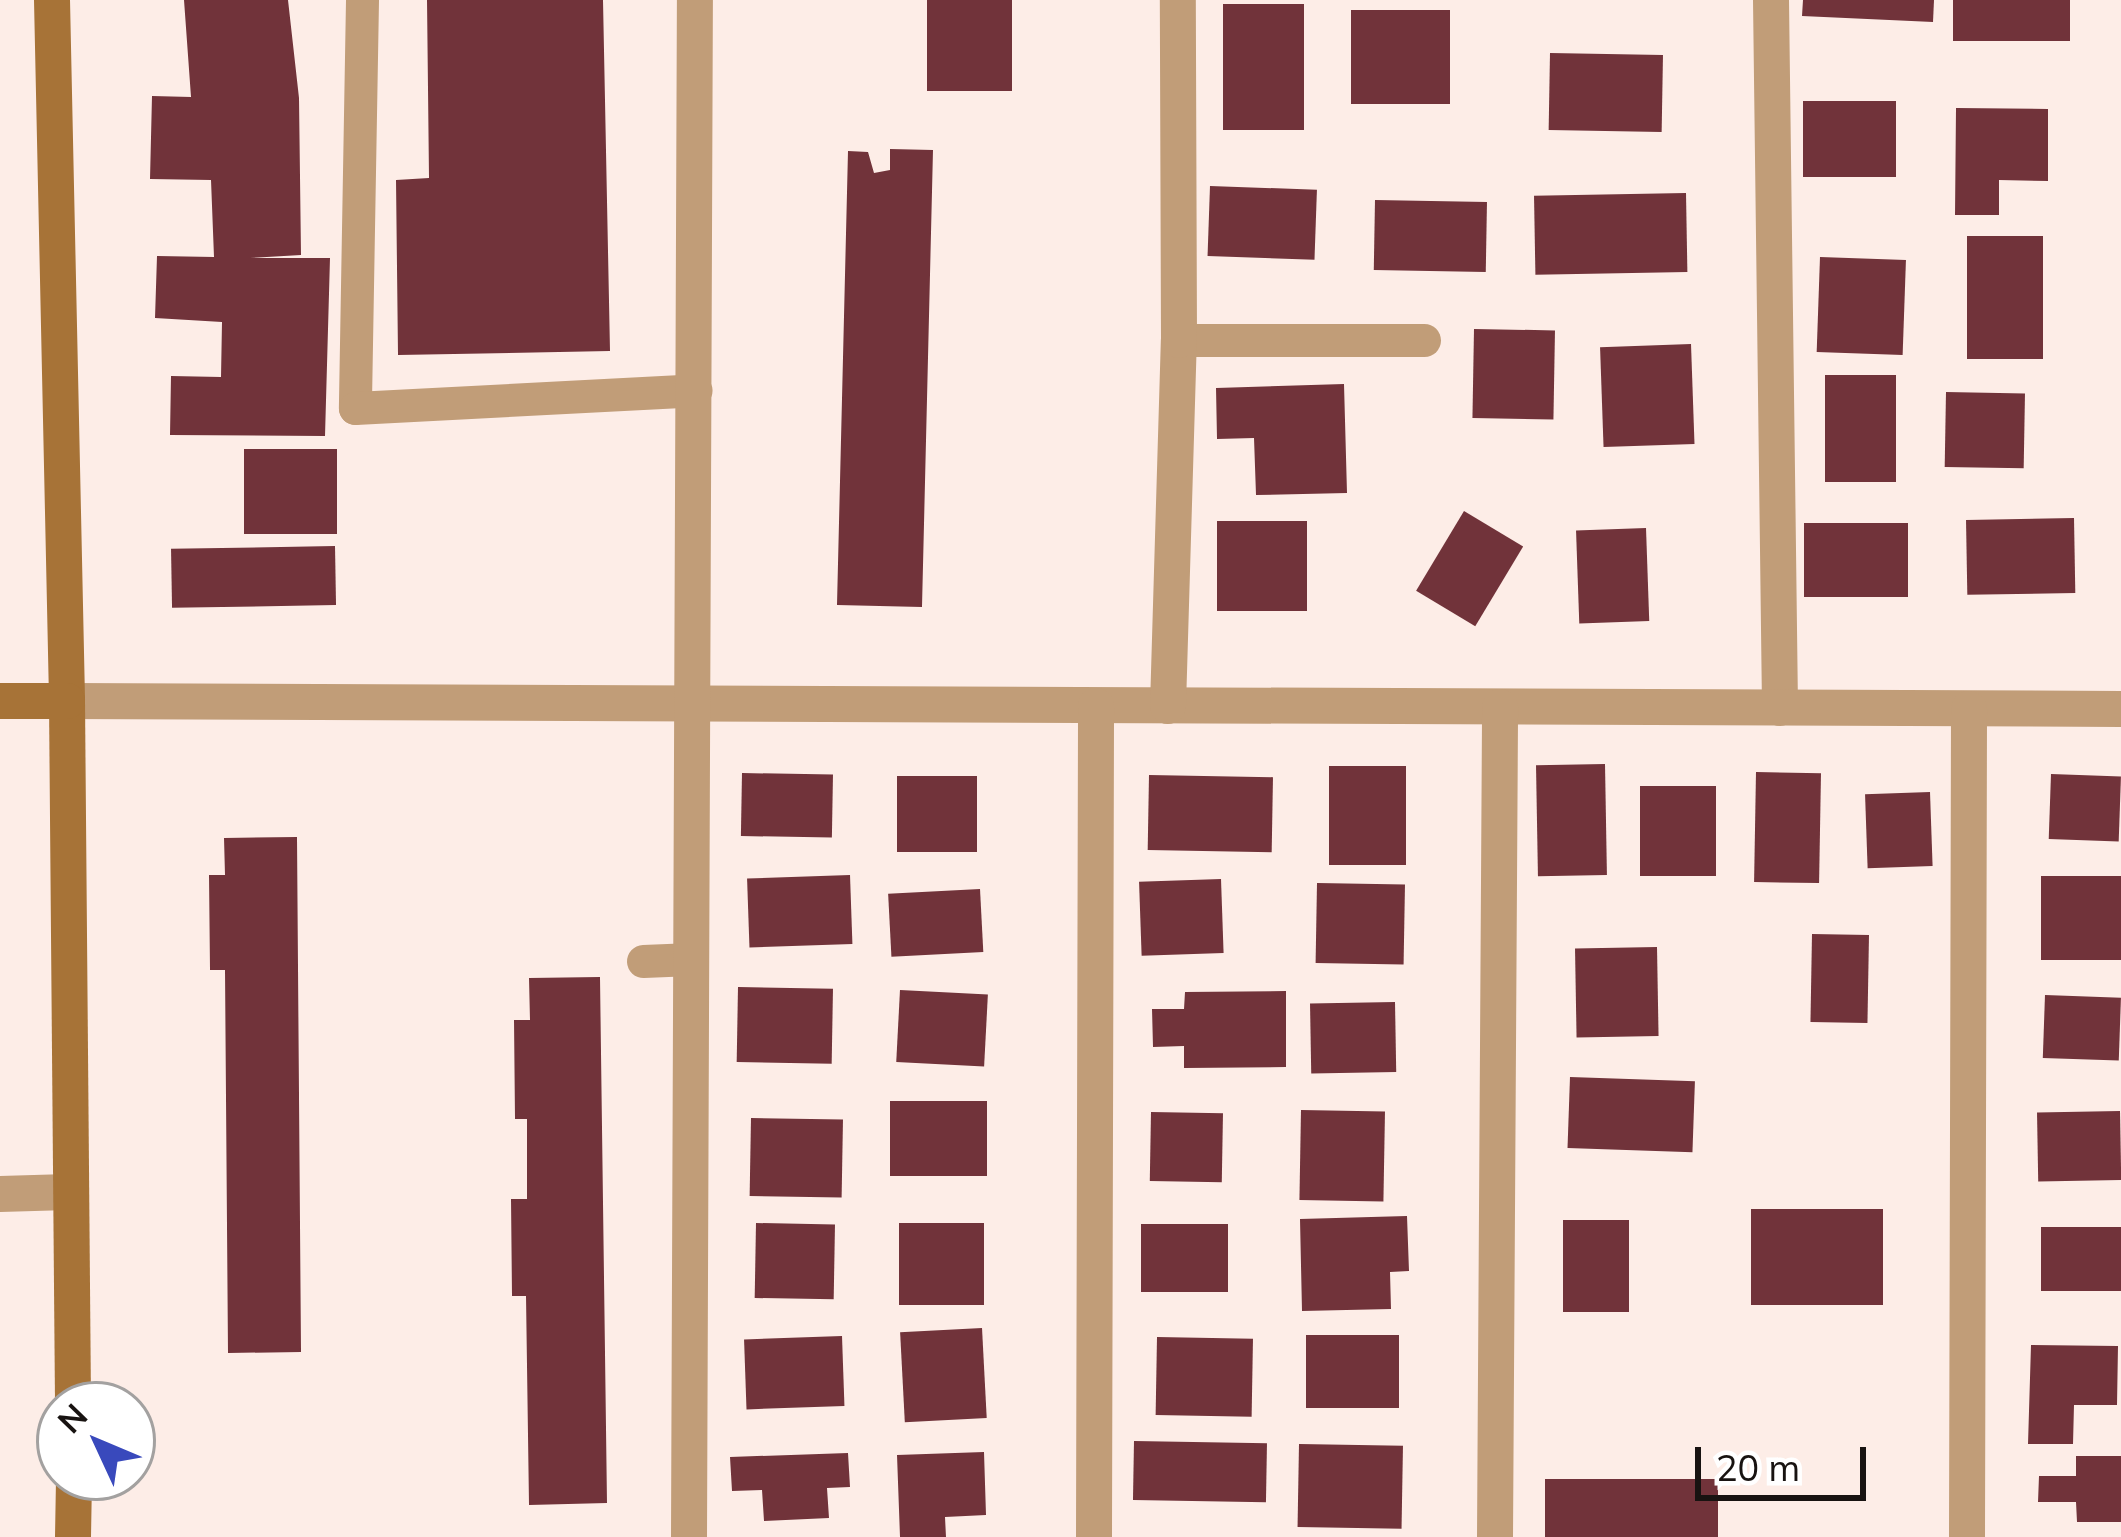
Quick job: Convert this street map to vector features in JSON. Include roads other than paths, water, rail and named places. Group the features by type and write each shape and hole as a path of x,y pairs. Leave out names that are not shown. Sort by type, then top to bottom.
{"main road":[{"path":"52,0 67,701 72,1381"},
{"path":"0,701 67,701"},
{"path":"74,1501 74,1537"}],"street":[{"path":"688,1537 697,390 695,0"},
{"path":"1168,706 1180,340 1178,0"},
{"path":"1771,0 1780,708"},
{"path":"67,701 2121,710"},
{"path":"1094,1537 1096,706"},
{"path":"1495,1537 1500,707"},
{"path":"1966,1537 1969,709"},
{"path":"0,1194 68,1192"}],"lane":[{"path":"362,0 355,408 697,390"},
{"path":"1180,340 1424,340"},
{"path":"643,961 692,959"}]}
